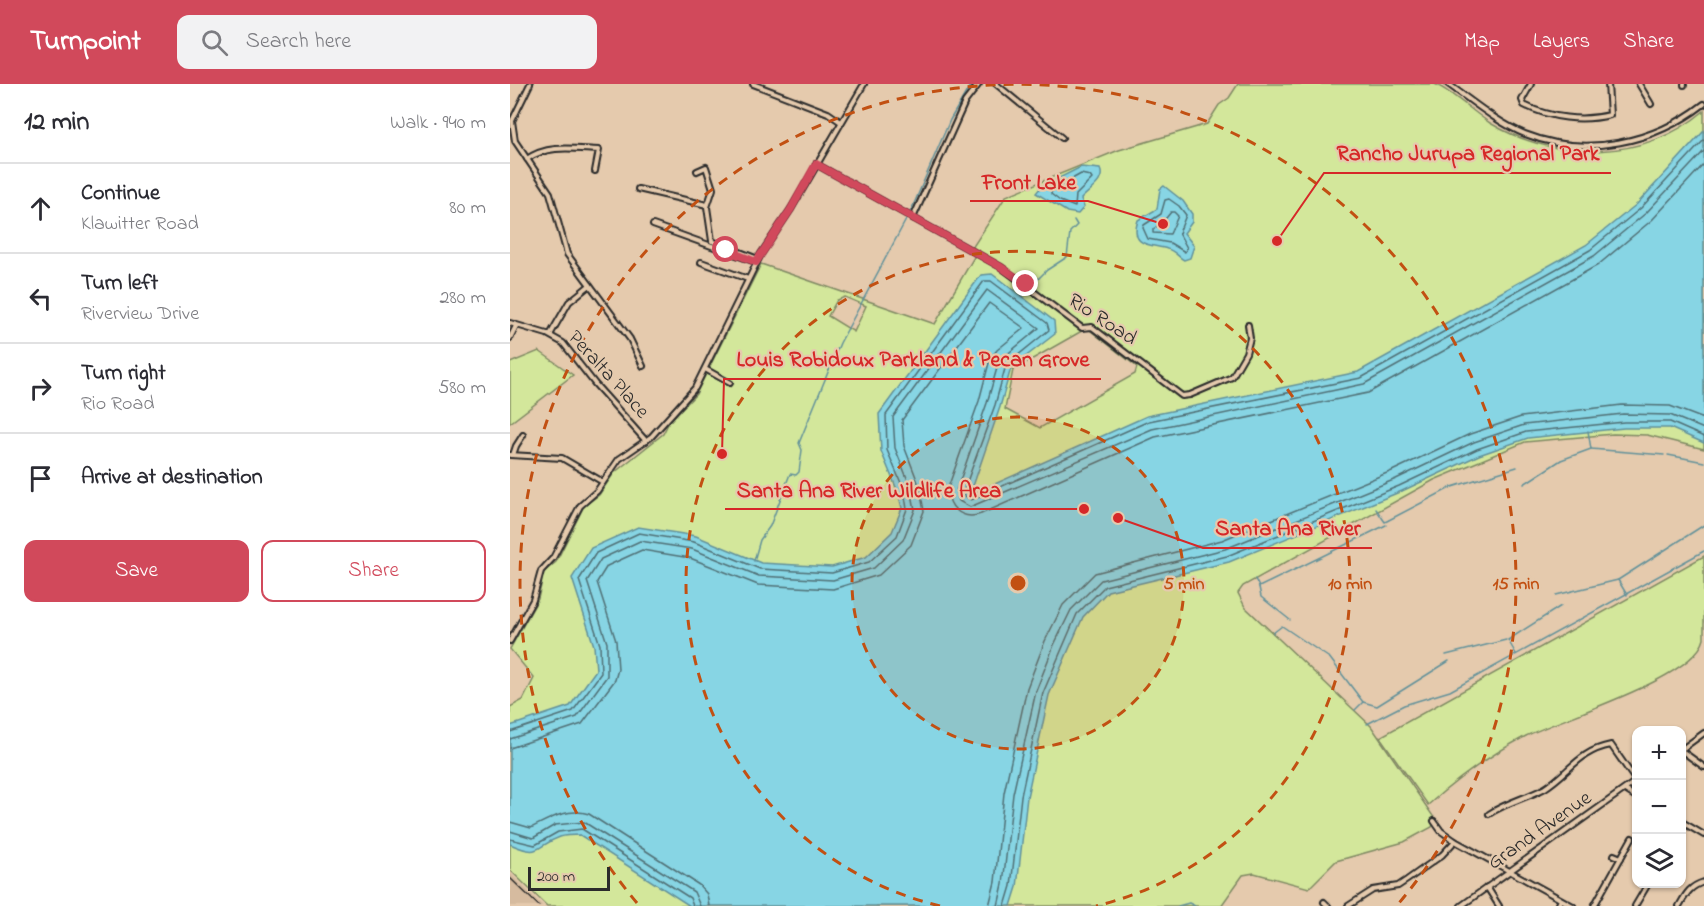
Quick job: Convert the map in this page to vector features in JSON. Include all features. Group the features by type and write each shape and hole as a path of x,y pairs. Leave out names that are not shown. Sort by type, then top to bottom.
{"street":[{"path":"530,84 512,121 515,141 550,193 567,254 630,339 643,366"},
{"path":"753,84 828,113 841,122"},
{"path":"510,640 533,600 543,569 553,558 580,506 624,455 646,441 691,394 757,260 791,209 864,84"},
{"path":"910,216 965,102 979,84"},
{"path":"996,84 1062,138"},
{"path":"1448,84 1526,134 1574,145 1601,146 1642,138 1678,123 1704,104"},
{"path":"1454,89 1458,84"},
{"path":"1531,84 1521,102 1534,110 1558,117 1582,119 1610,115 1609,84"},
{"path":"1639,84 1651,104"},
{"path":"510,108 516,109"},
{"path":"527,159 538,151 553,148 599,150 595,171"},
{"name":"Rio Road","path":"816,164 1013,274 1082,328 1092,327 1182,396 1190,395 1232,377 1246,353 1250,338 1248,325"},
{"path":"697,171 703,167 707,168 713,189 707,205 711,242"},
{"path":"639,189 707,205"},
{"path":"653,225 711,242 757,260"},
{"path":"701,262 748,279"},
{"path":"550,335 569,302 590,285"},
{"name":"Peralta Place","path":"510,323 550,335 572,351 595,384 646,441"},
{"path":"510,338 516,326"},
{"path":"705,369 730,383"},
{"path":"523,435 512,455 561,458 603,482"},
{"path":"1686,747 1704,733"},
{"path":"1490,814 1504,804 1544,788 1589,750 1611,745 1635,780"},
{"path":"1686,753 1704,767"},
{"name":"Grand Avenue","path":"1461,906 1632,784"},
{"path":"1624,790 1632,795"},
{"path":"1434,821 1441,831 1455,842 1573,906"},
{"path":"1686,824 1704,835"},
{"path":"1594,906 1632,838"},
{"path":"1348,906 1373,890 1398,886 1442,855 1455,842"},
{"path":"1614,855 1621,858"},
{"path":"1681,906 1688,891 1696,884 1704,882"},
{"path":"1487,887 1499,906"},
{"path":"1635,906 1646,888"},
{"path":"1558,906 1561,900"}],"shaded area":[{"path":"510,873 543,906 510,906"}],"green space":[{"path":"1238,84 1434,84 1446,90 1490,123 1516,136 1543,145 1571,150 1599,151 1655,140 1680,128 1704,111 1704,449 1647,435 1613,434 1525,442 1434,480 1243,586 1238,593 1245,607 1371,726 1435,819 1432,827 1404,842 1336,861 1309,888 1254,873 1243,875 1221,906 547,906 510,870 510,707 523,700 534,678 510,649 538,599 544,572 556,562 584,506 599,495 614,473 663,434 669,422 696,394 761,264 935,324 977,252 972,248 1006,196 1119,150 1207,124 1219,105 1229,98","holes":["845,297 866,306 854,332 828,316 837,300","1087,328 1137,367 1135,374 1040,428 1005,409 1013,370"]},
{"path":"539,351 573,375 510,423 510,363"},
{"path":"1704,556 1704,639 1695,654 1653,682 1513,743 1475,768 1428,805 1380,737"}],"water":[{"path":"1704,131 1704,443 1670,428 1624,428 1528,438 1479,455 1402,491 1229,562 1108,591 1083,617 1049,695 1027,797 1017,887 1011,906 690,906 580,835 560,837 533,850 510,844 510,726 570,706 596,670 594,646 572,578 591,548 638,527 696,536 761,563 832,567 866,557 892,532 902,508 881,451 879,414 981,275 992,274 1054,321 1055,334 1011,368 970,495 1147,416 1358,372 1586,245 1637,204"},
{"path":"1081,167 1100,169 1101,177 1081,199 1084,207 1078,214 1067,212 1036,193 1041,187"},
{"path":"1164,186 1183,201 1192,214 1192,222 1184,233 1194,246 1190,258 1184,260 1174,252 1144,243 1137,236 1138,220 1157,209 1160,189"}],"waterway":[{"path":"910,213 950,120 971,84"},
{"path":"754,561 760,540 770,526 790,474 796,475 799,472 802,450 799,443 840,343 907,218"},
{"path":"1032,285 1047,270 1067,257 1070,232 1077,225 1074,220"},
{"path":"1021,296 1027,291"},
{"path":"1524,484 1561,460 1591,449 1588,431"},
{"path":"1591,449 1664,455"},
{"path":"1668,455 1704,462"},
{"path":"1376,509 1385,522 1452,487 1517,467"},
{"path":"1255,579 1259,587 1386,525"},
{"path":"1627,595 1618,580 1704,525"},
{"path":"1367,724 1404,705 1450,691 1704,551"},
{"path":"1556,595 1618,580"},
{"path":"1259,587 1261,597 1290,620"},
{"path":"1516,654 1508,640 1561,606"},
{"path":"1273,633 1282,626 1328,657"},
{"path":"1446,655 1506,640"},
{"path":"1329,657 1363,702"},
{"path":"1355,710 1363,702 1377,706 1449,661"},
{"path":"1178,906 1189,903 1195,906"}],"railway":[{"path":"510,878 539,906"}],"place":[{"name":"Front Lake","path":"1163,224"},
{"name":"Rancho Jurupa Regional Park","path":"1277,241"},
{"name":"Louis Robidoux Parkland & Pecan Grove","path":"722,454"},
{"name":"Santa Ana River Wildlife Area","path":"1084,509"},
{"name":"Santa Ana River","path":"1118,518"}],"route":[{"path":"726,250 756,262 791,209 816,164 1001,267 1026,284"}]}
